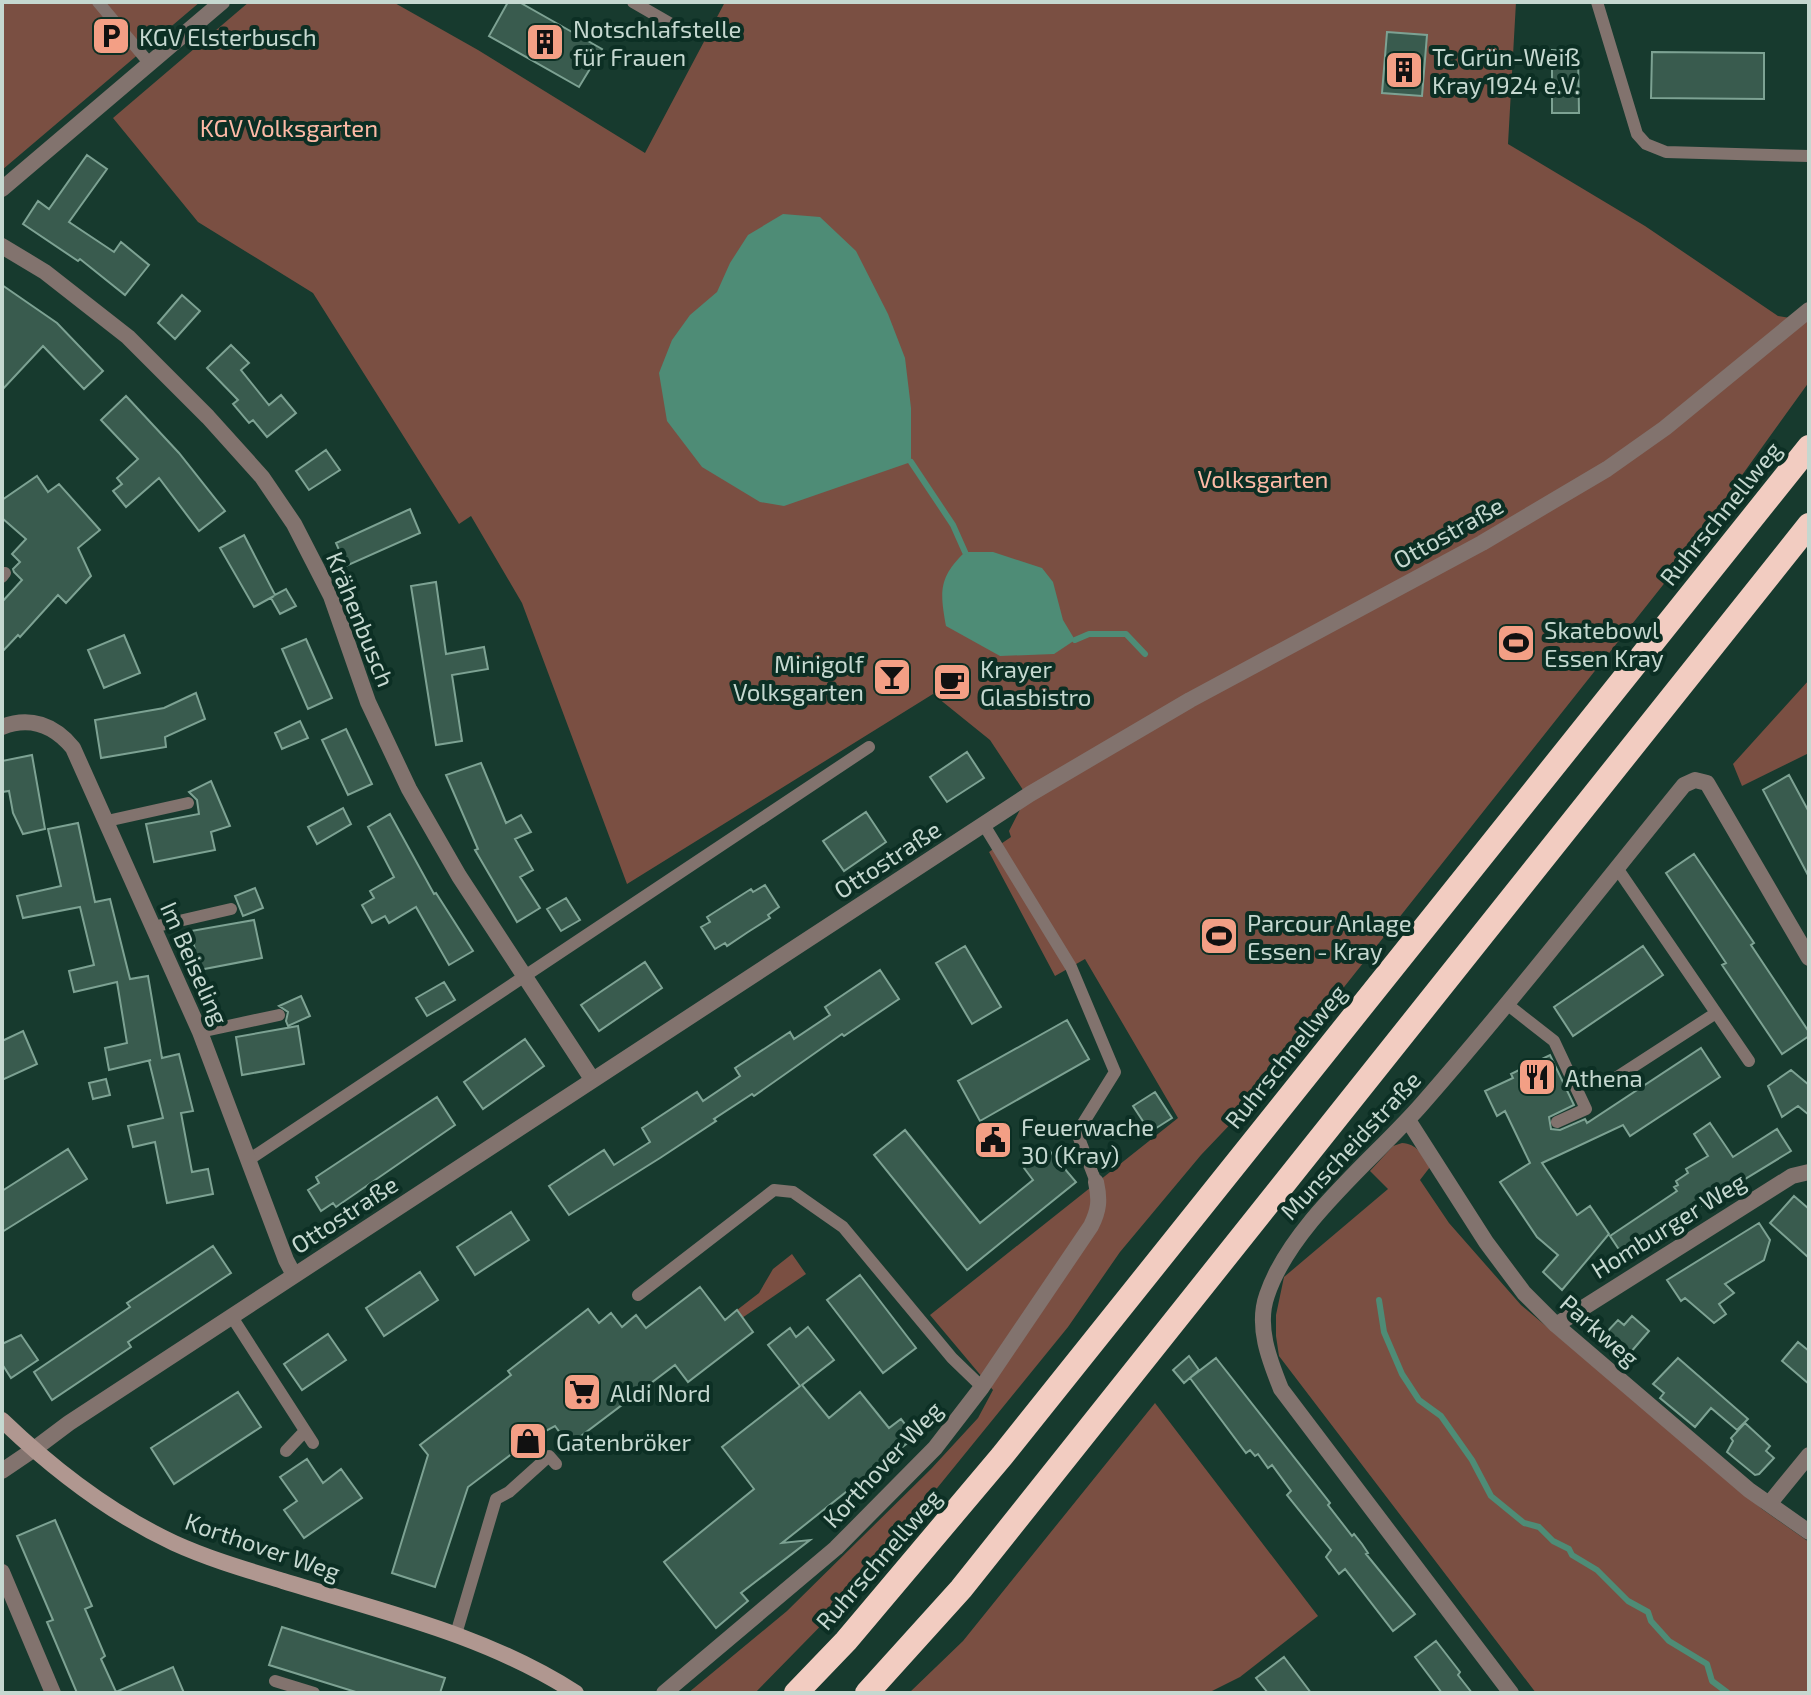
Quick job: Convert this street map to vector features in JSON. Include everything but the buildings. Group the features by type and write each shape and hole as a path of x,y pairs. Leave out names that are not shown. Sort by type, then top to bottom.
{"highway":[{"name":"Ruhrschnellweg","path":"796,1693 846,1641 1002,1456 1809,447"},
{"path":"867,1693 961,1589 1809,525"}],"main road":[{"name":"Korthover Weg","path":"2,1420 33,1450 105,1503 176,1544 227,1564 419,1620 501,1651 576,1693"}],"street":[{"path":"2,189 222,2"},
{"name":"Krähenbusch","path":"2,246 45,272 128,337 208,417 262,477 294,524 331,596 368,702 409,789 459,876 592,1079"},
{"name":"Ottostraße","path":"2,1471 69,1423 984,825 1142,727 1304,636 1482,543 1607,469 1665,428 1809,310"},
{"name":"Im Beiseling","path":"2,727 27,722 41,724 54,729 73,748 200,1032 294,1275"},
{"name":"Munscheidstraße","path":"1511,1693 1281,1389 1268,1355 1263,1323 1266,1296 1296,1238 1408,1120 1508,1005 1684,785 1695,780 1707,783 1809,958"},
{"name":"Parkweg","path":"1408,1120 1500,1263 1524,1293 1556,1325 1769,1504 1809,1532"},
{"name":"Homburger Weg","path":"1556,1325 1792,1176 1809,1172"},
{"name":"Korthover Weg","path":"664,1693 836,1548 935,1448 982,1387 1091,1226 1100,1199 1096,1182"},
{"path":"1769,1504 1809,1455"},
{"path":"2,1572 47,1690"}],"lane":[{"path":"98,2 150,64"},
{"path":"633,2 678,28"},
{"path":"1597,2 1637,134 1646,144 1666,152 1809,156"},
{"path":"250,1159 869,747"},
{"path":"107,821 188,803"},
{"path":"984,825 1071,967 1115,1072 1077,1133 1096,1182"},
{"path":"1617,868 1749,1061"},
{"path":"153,927 231,909"},
{"path":"1508,1005 1554,1041 1586,1109 1557,1122"},
{"path":"1611,1081 1716,1013"},
{"path":"200,1032 279,1015"},
{"path":"638,1295 774,1190 793,1192 843,1227 952,1358 982,1387"},
{"path":"232,1317 313,1443"},
{"path":"286,1451 305,1431"},
{"path":"456,1634 496,1499 509,1492 549,1456 556,1464"},
{"path":"275,1681 304,1692"}],"green space":[{"path":"2,2 200,2 2,170"},
{"name":"Volksgarten","path":"249,2 393,2 478,50 645,153 725,2 1516,2 1508,144 1645,226 1778,316 1809,321 1809,382 1663,585 1260,1093 1201,1155 1120,1252 1068,1327 847,1599 755,1693 688,1693 787,1611 931,1469 978,1418 993,1390 930,1315 1178,1118 1085,959 1055,976 989,852 1011,837 1009,831 1027,796 990,740 933,694 627,884 522,603 471,516 459,524 313,293 198,222 113,118"},
{"path":"1809,680 1809,753 1742,786 1733,764"},
{"path":"1402,1143 1422,1154 1430,1167 1420,1180 1449,1223 1521,1305 1762,1509 1809,1542 1809,1693 1536,1693 1279,1356 1276,1315 1284,1277 1388,1189 1370,1171 1393,1146"},
{"path":"792,1254 806,1274 742,1318 737,1310 759,1293 773,1269"},
{"path":"1155,1403 1318,1616 1240,1677 1208,1693 909,1693 963,1641"}],"shaded area":[{"path":"783,214 820,217 856,251 888,314 905,358 911,408 911,462 784,506 760,502 702,467 667,421 659,373 672,340 690,315 717,292 730,263 748,235"},
{"path":"965,552 993,552 1042,568 1053,582 1063,620 1075,640 1054,654 1000,656 946,626 943,586 950,570"}],"waterway":[{"path":"911,462 953,525 965,552"},
{"path":"1075,640 1089,634 1126,634 1145,654"},
{"path":"1379,1300 1384,1332 1402,1374 1419,1400 1441,1416 1472,1460 1491,1496 1524,1523 1539,1527 1553,1541 1569,1549 1572,1555 1597,1570 1628,1601 1648,1612 1651,1621 1669,1641 1707,1664 1712,1681 1728,1693"}],"place":[{"name":"KGV Elsterbusch","path":"111,36"},
{"name":"Notschlafstelle für Frauen","path":"545,42"},
{"name":"Tc Grün-Weiß Kray 1924 e.V.","path":"1404,70"},
{"name":"Skatebowl Essen Kray","path":"1516,643"},
{"name":"Minigolf Volksgarten","path":"892,677"},
{"name":"Krayer Glasbistro","path":"952,682"},
{"name":"Parcour Anlage Essen - Kray","path":"1219,936"},
{"name":"Athena","path":"1537,1077"},
{"name":"Feuerwache 30 (Kray)","path":"993,1140"},
{"name":"Aldi Nord","path":"582,1392"},
{"name":"Gatenbröker","path":"528,1441"}],"park label":[{"name":"KGV Volksgarten","path":"289,127"}]}
